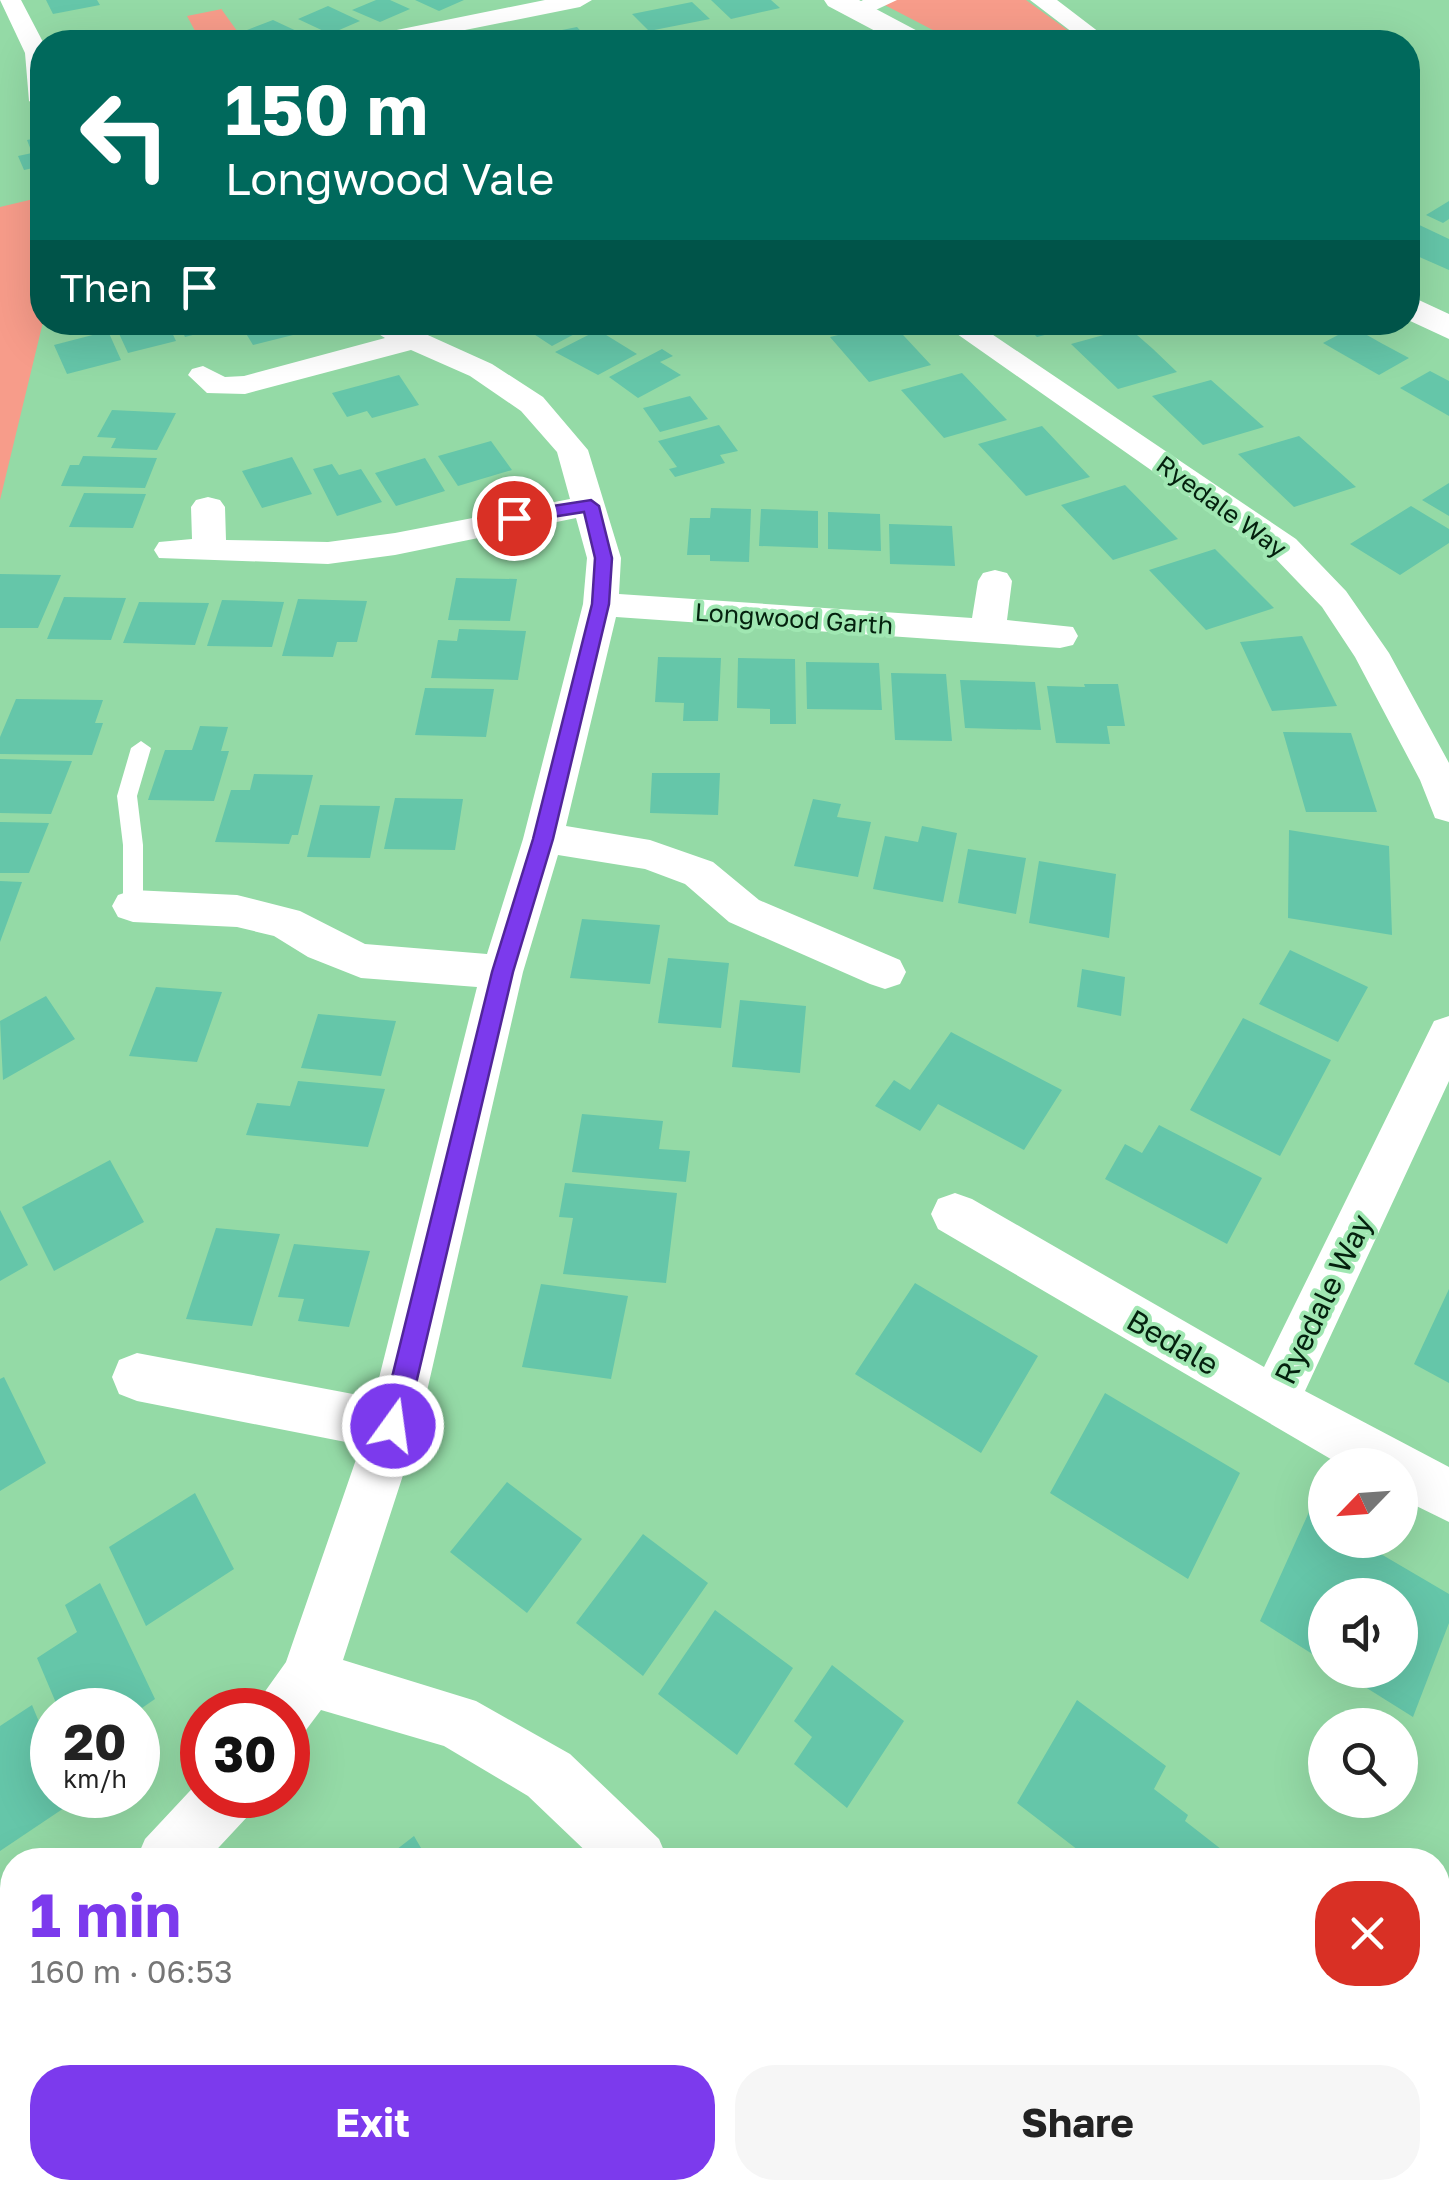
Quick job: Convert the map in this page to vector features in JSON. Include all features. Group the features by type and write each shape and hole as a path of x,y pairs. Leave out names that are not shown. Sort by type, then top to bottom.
{"street":[{"path":"8,0 30,40"},
{"path":"435,30 580,0"},
{"path":"1042,0 1083,30"},
{"path":"860,4 900,30"},
{"path":"472,23 478,30"},
{"path":"1420,312 1449,328"},
{"path":"203,375 218,386 245,385 383,335"},
{"path":"300,1688 393,1426 502,972 543,839 600,604 604,558 572,450 532,404 481,370 398,335"},
{"name":"Ryedale Way","path":"973,335 1284,548 1334,599 1371,653 1439,780 1449,808"},
{"path":"171,550 328,553 591,506"},
{"path":"208,507 209,549"},
{"path":"988,631 995,581"},
{"name":"Longwood Garth","path":"600,604 1060,636"},
{"path":"543,839 584,842 650,855 699,872 744,912 885,972"},
{"path":"133,906 237,910 286,922 323,945 361,961 502,972"},
{"name":"Ryedale Way","path":"1274,1401 1449,1034"},
{"name":"Bedale","path":"955,1214 1361,1448"},
{"path":"136,1377 393,1426"},
{"path":"1418,1479 1449,1496"},
{"path":"310,1696 456,1722 550,1774 626,1848"},
{"path":"177,1848 205,1818"}],"lane":[{"path":"133,906 133,845 127,796 141,748"}],"shaded area":[{"path":"875,0 1026,0 1067,30 933,30"},
{"path":"222,9 237,30 195,30 187,16"},
{"path":"30,200 30,335 40,335 0,500 0,207"}],"building":[{"path":"46,0 97,0 100,5 53,14"},
{"path":"376,0 390,0 410,9 380,22 352,10"},
{"path":"415,0 464,0 439,11"},
{"path":"711,0 771,0 780,8 731,19"},
{"path":"692,2 710,19 648,30 632,14"},
{"path":"328,6 360,21 339,30 321,30 298,19"},
{"path":"273,20 294,30 247,30"},
{"path":"30,153 30,169 24,170 18,156"},
{"path":"1449,201 1449,219 1443,223 1426,215"},
{"path":"1420,225 1449,239 1449,270 1420,257"},
{"path":"93,335 110,335 121,360 67,374 54,345"},
{"path":"120,335 173,335 176,341 128,353"},
{"path":"247,335 293,335 253,345"},
{"path":"535,335 573,335 552,346"},
{"path":"588,335 606,335 637,354 598,375 555,352"},
{"path":"903,335 931,365 869,382 830,337"},
{"path":"1104,335 1137,335 1177,372 1118,389 1071,344"},
{"path":"1338,335 1367,335 1409,358 1379,375 1323,343"},
{"path":"662,349 673,356 660,362 681,375 638,398 609,377"},
{"path":"1430,371 1449,381 1449,416 1400,388"},
{"path":"962,373 1007,420 944,438 901,390"},
{"path":"399,375 419,405 372,418 367,411 347,417 332,393"},
{"path":"1211,380 1264,427 1203,445 1152,396"},
{"path":"690,396 708,419 660,432 643,408"},
{"path":"112,410 176,413 157,450 111,448 116,438 97,437"},
{"path":"719,425 738,451 720,455 725,463 675,477 669,469 677,467 658,441"},
{"path":"1042,426 1090,477 1026,496 978,444"},
{"path":"1299,436 1356,487 1294,507 1238,454"},
{"path":"491,441 512,470 458,486 438,456"},
{"path":"83,456 157,458 145,488 61,486 70,465 79,465"},
{"path":"292,457 312,494 262,508 242,471"},
{"path":"425,458 445,491 396,506 375,473"},
{"path":"332,464 339,475 361,469 382,502 337,516 313,469"},
{"path":"1449,483 1449,516 1422,500"},
{"path":"1125,485 1178,539 1113,560 1061,505"},
{"path":"84,493 146,494 133,528 69,527"},
{"path":"1411,506 1449,529 1449,543 1400,575 1350,544"},
{"path":"711,508 751,509 749,562 710,561 710,555 687,555 690,518 710,518"},
{"path":"761,509 818,511 818,548 759,546"},
{"path":"828,512 880,514 881,551 828,549"},
{"path":"889,524 952,526 955,566 890,564"},
{"path":"1215,549 1274,608 1206,630 1149,570"},
{"path":"0,574 61,575 38,628 0,628"},
{"path":"456,578 517,579 510,621 448,620"},
{"path":"64,597 126,598 111,640 47,639"},
{"path":"298,599 367,601 357,642 337,642 333,657 282,656"},
{"path":"222,600 284,602 272,647 207,646"},
{"path":"139,602 209,603 195,645 123,643"},
{"path":"459,629 526,631 518,680 431,678 438,640 457,641"},
{"path":"1302,636 1337,706 1272,711 1240,642"},
{"path":"658,657 721,658 718,721 683,721 684,703 655,702"},
{"path":"738,658 795,659 796,724 770,724 770,709 737,708"},
{"path":"806,662 879,663 882,710 807,709"},
{"path":"891,673 946,674 952,741 895,740"},
{"path":"960,680 1035,682 1041,730 965,728"},
{"path":"1084,684 1118,684 1125,726 1107,726 1110,744 1056,743 1047,686 1085,687"},
{"path":"425,688 494,689 486,737 415,735"},
{"path":"16,699 103,700 95,723 103,723 92,755 0,754 0,737"},
{"path":"200,726 228,727 221,751 229,751 214,801 148,800 165,750 192,750"},
{"path":"1283,732 1351,733 1377,812 1306,812"},
{"path":"0,759 72,761 51,814 0,813"},
{"path":"652,773 720,773 718,815 650,813"},
{"path":"254,774 313,775 298,835 292,835 289,844 215,842 231,790 250,790"},
{"path":"395,798 463,799 455,850 384,849"},
{"path":"813,799 841,804 837,817 871,822 858,877 794,866"},
{"path":"320,805 380,806 370,858 307,857"},
{"path":"0,822 49,823 29,873 0,873"},
{"path":"922,826 957,833 943,902 873,889 885,836 918,842"},
{"path":"1289,830 1389,846 1392,935 1288,918"},
{"path":"968,849 1026,858 1016,914 958,903"},
{"path":"1039,861 1116,874 1109,938 1029,923"},
{"path":"0,881 22,882 0,942"},
{"path":"582,919 660,925 650,984 570,978"},
{"path":"1290,950 1368,987 1338,1042 1259,1004"},
{"path":"668,958 729,963 721,1028 658,1023"},
{"path":"1082,969 1125,977 1121,1016 1077,1007"},
{"path":"156,987 222,992 197,1062 129,1056"},
{"path":"46,996 75,1039 3,1080 0,1021"},
{"path":"740,1000 806,1006 800,1073 732,1067"},
{"path":"318,1014 396,1021 381,1076 301,1068"},
{"path":"1243,1018 1331,1060 1280,1156 1190,1110"},
{"path":"951,1032 1062,1090 1024,1150 938,1104 920,1131 875,1106 894,1080 910,1090"},
{"path":"298,1081 385,1089 368,1147 246,1135 257,1103 290,1106"},
{"path":"582,1114 663,1121 659,1149 690,1151 686,1182 572,1172"},
{"path":"1159,1125 1262,1178 1227,1244 1105,1179 1125,1144 1142,1153"},
{"path":"110,1160 144,1222 54,1271 22,1207"},
{"path":"565,1183 677,1193 666,1283 563,1274 573,1218 559,1217"},
{"path":"0,1210 28,1265 0,1281"},
{"path":"216,1228 280,1234 252,1326 186,1319"},
{"path":"294,1244 370,1251 349,1327 298,1321 304,1299 278,1297"},
{"path":"915,1283 1038,1356 981,1453 855,1374"},
{"path":"541,1284 628,1296 611,1379 522,1367"},
{"path":"1449,1289 1449,1383 1414,1364"},
{"path":"4,1377 46,1463 0,1491 0,1379"},
{"path":"1105,1393 1240,1473 1188,1579 1050,1493"},
{"path":"507,1482 582,1539 527,1613 450,1552"},
{"path":"195,1493 234,1569 146,1626 109,1547"},
{"path":"1308,1514 1308,1558 1388,1558 1449,1594 1449,1623 1416,1708 1399,1708 1367,1688 1418,1688 1418,1578 1308,1578 1308,1651 1260,1621"},
{"path":"643,1534 708,1583 643,1676 576,1623"},
{"path":"100,1583 150,1688 50,1688 37,1658 77,1632 65,1605"},
{"path":"715,1610 793,1668 737,1755 658,1694"},
{"path":"832,1665 904,1721 847,1808 794,1764 812,1737 794,1721"},
{"path":"1077,1700 1166,1766 1154,1789 1188,1815 1185,1821 1220,1848 1075,1848 1017,1803"},
{"path":"30,1706 30,1818 49,1818 0,1848 0,1726"},
{"path":"414,1836 421,1848 398,1848"}],"route":[{"path":"393,1426 502,972 543,839 600,604 604,558 591,506 514,518"}]}
